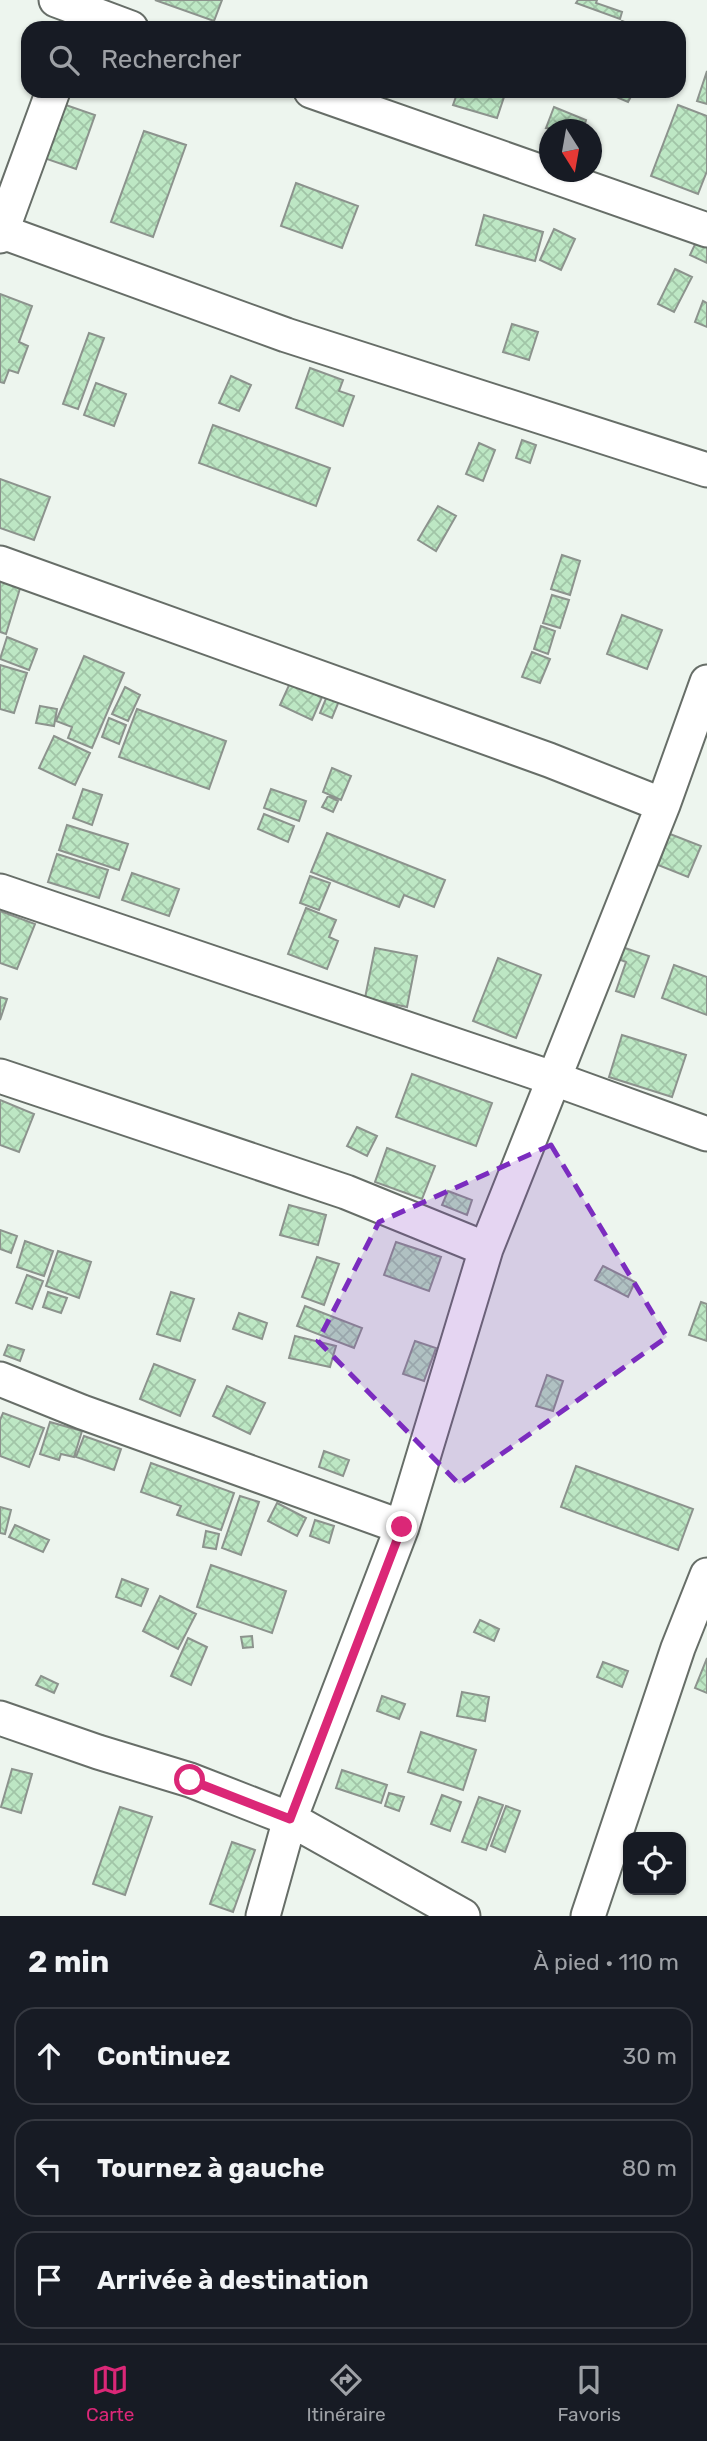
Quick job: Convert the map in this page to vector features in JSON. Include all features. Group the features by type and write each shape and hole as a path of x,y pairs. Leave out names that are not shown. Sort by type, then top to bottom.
{"street":[{"path":"75,10 109,21"},
{"path":"50,98 0,233 286,335 707,470"},
{"path":"331,98 707,230"},
{"path":"0,563 550,760 663,805"},
{"path":"263,1916 290,1819 402,1527 486,1248 663,805 707,682"},
{"path":"0,891 555,1079 707,1134"},
{"path":"0,1076 346,1192 486,1248"},
{"path":"0,1379 82,1412 402,1527"},
{"path":"588,1916 678,1648 707,1575"},
{"path":"0,1718 190,1780 290,1819 463,1916"}],"highlighted area":[{"path":"551,1145 667,1337 459,1484 318,1341 379,1222"}],"building":[{"path":"155,0 222,0 214,21"},
{"path":"578,0 597,0 596,3 622,12 620,19 576,3"},
{"path":"707,71 707,104 697,101"},
{"path":"456,98 504,98 497,118 453,105"},
{"path":"60,103 95,115 76,169 41,157"},
{"path":"678,105 707,116 707,171 698,194 651,176"},
{"path":"554,107 584,119 549,119"},
{"path":"144,131 186,145 153,237 111,222"},
{"path":"296,183 358,206 342,248 281,226"},
{"path":"484,215 543,232 535,261 476,245"},
{"path":"554,229 575,239 561,270 540,260"},
{"path":"697,240 707,245 707,263 690,255"},
{"path":"675,269 692,277 674,312 658,304"},
{"path":"0,294 32,306 19,342 28,346 18,373 9,370 4,383 0,382"},
{"path":"703,301 707,303 707,327 695,322"},
{"path":"512,324 538,332 529,360 503,352"},
{"path":"89,333 104,338 78,409 63,404"},
{"path":"310,368 343,380 339,391 354,396 343,426 296,408"},
{"path":"231,376 251,385 239,411 219,403"},
{"path":"96,383 126,394 114,426 84,415"},
{"path":"213,425 330,468 316,506 199,463"},
{"path":"522,440 536,445 530,463 516,458"},
{"path":"479,443 495,450 483,481 466,474"},
{"path":"0,479 50,497 34,540 0,528"},
{"path":"438,506 456,516 436,551 418,540"},
{"path":"562,555 580,561 570,595 551,589"},
{"path":"0,575 22,582 6,634 0,632"},
{"path":"552,595 569,600 560,628 543,623"},
{"path":"622,615 662,630 647,669 607,654"},
{"path":"541,626 555,631 548,654 534,649"},
{"path":"7,637 37,649 29,670 0,659"},
{"path":"532,652 550,659 540,683 522,677"},
{"path":"84,656 124,673 92,748 68,738 72,727 56,721"},
{"path":"0,665 27,673 14,713 0,709"},
{"path":"290,683 322,697 312,720 280,705"},
{"path":"125,687 140,695 128,721 112,714"},
{"path":"327,696 339,701 332,718 320,713"},
{"path":"40,706 57,709 54,726 36,723"},
{"path":"137,709 226,741 209,789 119,757"},
{"path":"109,718 126,725 119,744 102,737"},
{"path":"54,736 90,753 75,785 39,768"},
{"path":"332,768 351,776 341,800 323,792"},
{"path":"83,789 102,795 92,825 73,818"},
{"path":"271,789 306,801 299,821 264,808"},
{"path":"328,796 338,801 333,812 322,807"},
{"path":"264,814 294,826 288,842 258,829"},
{"path":"67,825 128,844 119,870 59,850"},
{"path":"327,833 445,880 434,907 404,895 399,907 311,872"},
{"path":"670,834 701,846 688,877 658,865"},
{"path":"57,854 108,870 99,898 48,882"},
{"path":"132,873 179,889 169,916 122,900"},
{"path":"310,876 330,883 319,910 300,903"},
{"path":"306,908 336,920 329,937 338,941 327,969 288,954"},
{"path":"0,911 35,924 17,969 0,963"},
{"path":"622,947 649,956 634,997 616,991 626,962 618,959"},
{"path":"375,948 417,956 407,1007 365,998"},
{"path":"498,958 541,975 516,1038 473,1021"},
{"path":"674,965 707,977 707,1015 662,998"},
{"path":"0,997 7,999 0,1020"},
{"path":"622,1035 686,1055 672,1097 609,1077"},
{"path":"412,1074 492,1103 476,1146 396,1117"},
{"path":"0,1100 34,1114 19,1152 0,1145"},
{"path":"357,1127 377,1136 367,1156 347,1146"},
{"path":"387,1148 435,1166 422,1199 375,1182"},
{"path":"448,1191 472,1200 467,1215 442,1205"},
{"path":"289,1205 326,1215 318,1245 280,1235"},
{"path":"0,1230 17,1236 11,1253 0,1249"},
{"path":"25,1241 53,1251 44,1276 17,1267"},
{"path":"396,1242 441,1257 429,1291 384,1275"},
{"path":"58,1251 91,1262 79,1298 46,1286"},
{"path":"317,1257 339,1264 324,1305 302,1297"},
{"path":"603,1266 635,1282 628,1297 595,1280"},
{"path":"27,1275 43,1281 32,1309 16,1303"},
{"path":"48,1292 67,1298 61,1313 43,1307"},
{"path":"171,1292 194,1299 180,1341 157,1334"},
{"path":"701,1302 707,1304 707,1341 689,1335"},
{"path":"305,1306 362,1328 354,1348 297,1326"},
{"path":"239,1313 267,1323 262,1339 233,1329"},
{"path":"295,1336 336,1346 330,1367 289,1358"},
{"path":"415,1341 436,1348 424,1381 403,1374"},
{"path":"8,1345 24,1350 20,1361 4,1355"},
{"path":"154,1364 195,1380 180,1416 140,1399"},
{"path":"547,1375 563,1381 553,1411 536,1406"},
{"path":"227,1386 265,1403 250,1434 213,1416"},
{"path":"3,1413 44,1428 29,1467 0,1456 0,1420"},
{"path":"50,1422 82,1431 74,1457 61,1454 59,1460 40,1454"},
{"path":"84,1436 121,1449 114,1470 76,1457"},
{"path":"324,1451 349,1460 343,1476 319,1467"},
{"path":"151,1463 234,1493 221,1530 177,1515 181,1506 141,1492"},
{"path":"576,1466 693,1509 678,1550 561,1507"},
{"path":"240,1496 259,1502 241,1555 222,1548"},
{"path":"277,1503 306,1518 297,1536 268,1521"},
{"path":"0,1507 11,1510 5,1534 0,1533"},
{"path":"315,1520 334,1526 329,1543 310,1536"},
{"path":"15,1525 49,1540 43,1552 9,1537"},
{"path":"206,1531 219,1534 216,1549 203,1547"},
{"path":"211,1565 286,1591 272,1633 197,1607"},
{"path":"122,1579 148,1589 141,1606 116,1597"},
{"path":"160,1596 196,1614 178,1649 143,1631"},
{"path":"480,1620 499,1629 494,1641 474,1632"},
{"path":"252,1636 253,1647 243,1648 241,1637"},
{"path":"188,1638 207,1647 191,1685 171,1676"},
{"path":"707,1658 707,1693 695,1688"},
{"path":"603,1662 628,1671 622,1687 597,1677"},
{"path":"41,1676 58,1684 54,1693 36,1685"},
{"path":"462,1692 489,1697 485,1721 457,1716"},
{"path":"382,1696 405,1704 399,1719 377,1711"},
{"path":"421,1732 476,1750 463,1790 408,1772"},
{"path":"12,1769 32,1774 21,1813 1,1807"},
{"path":"342,1770 387,1785 381,1803 336,1788"},
{"path":"389,1793 404,1797 399,1811 385,1806"},
{"path":"442,1795 461,1802 450,1831 431,1824"},
{"path":"479,1797 503,1805 486,1850 462,1842"},
{"path":"506,1806 520,1811 505,1852 491,1846"},
{"path":"120,1807 152,1817 125,1895 93,1884"},
{"path":"232,1842 255,1850 233,1912 210,1904"}],"route":[{"path":"190,1780 290,1819 402,1527"}]}
